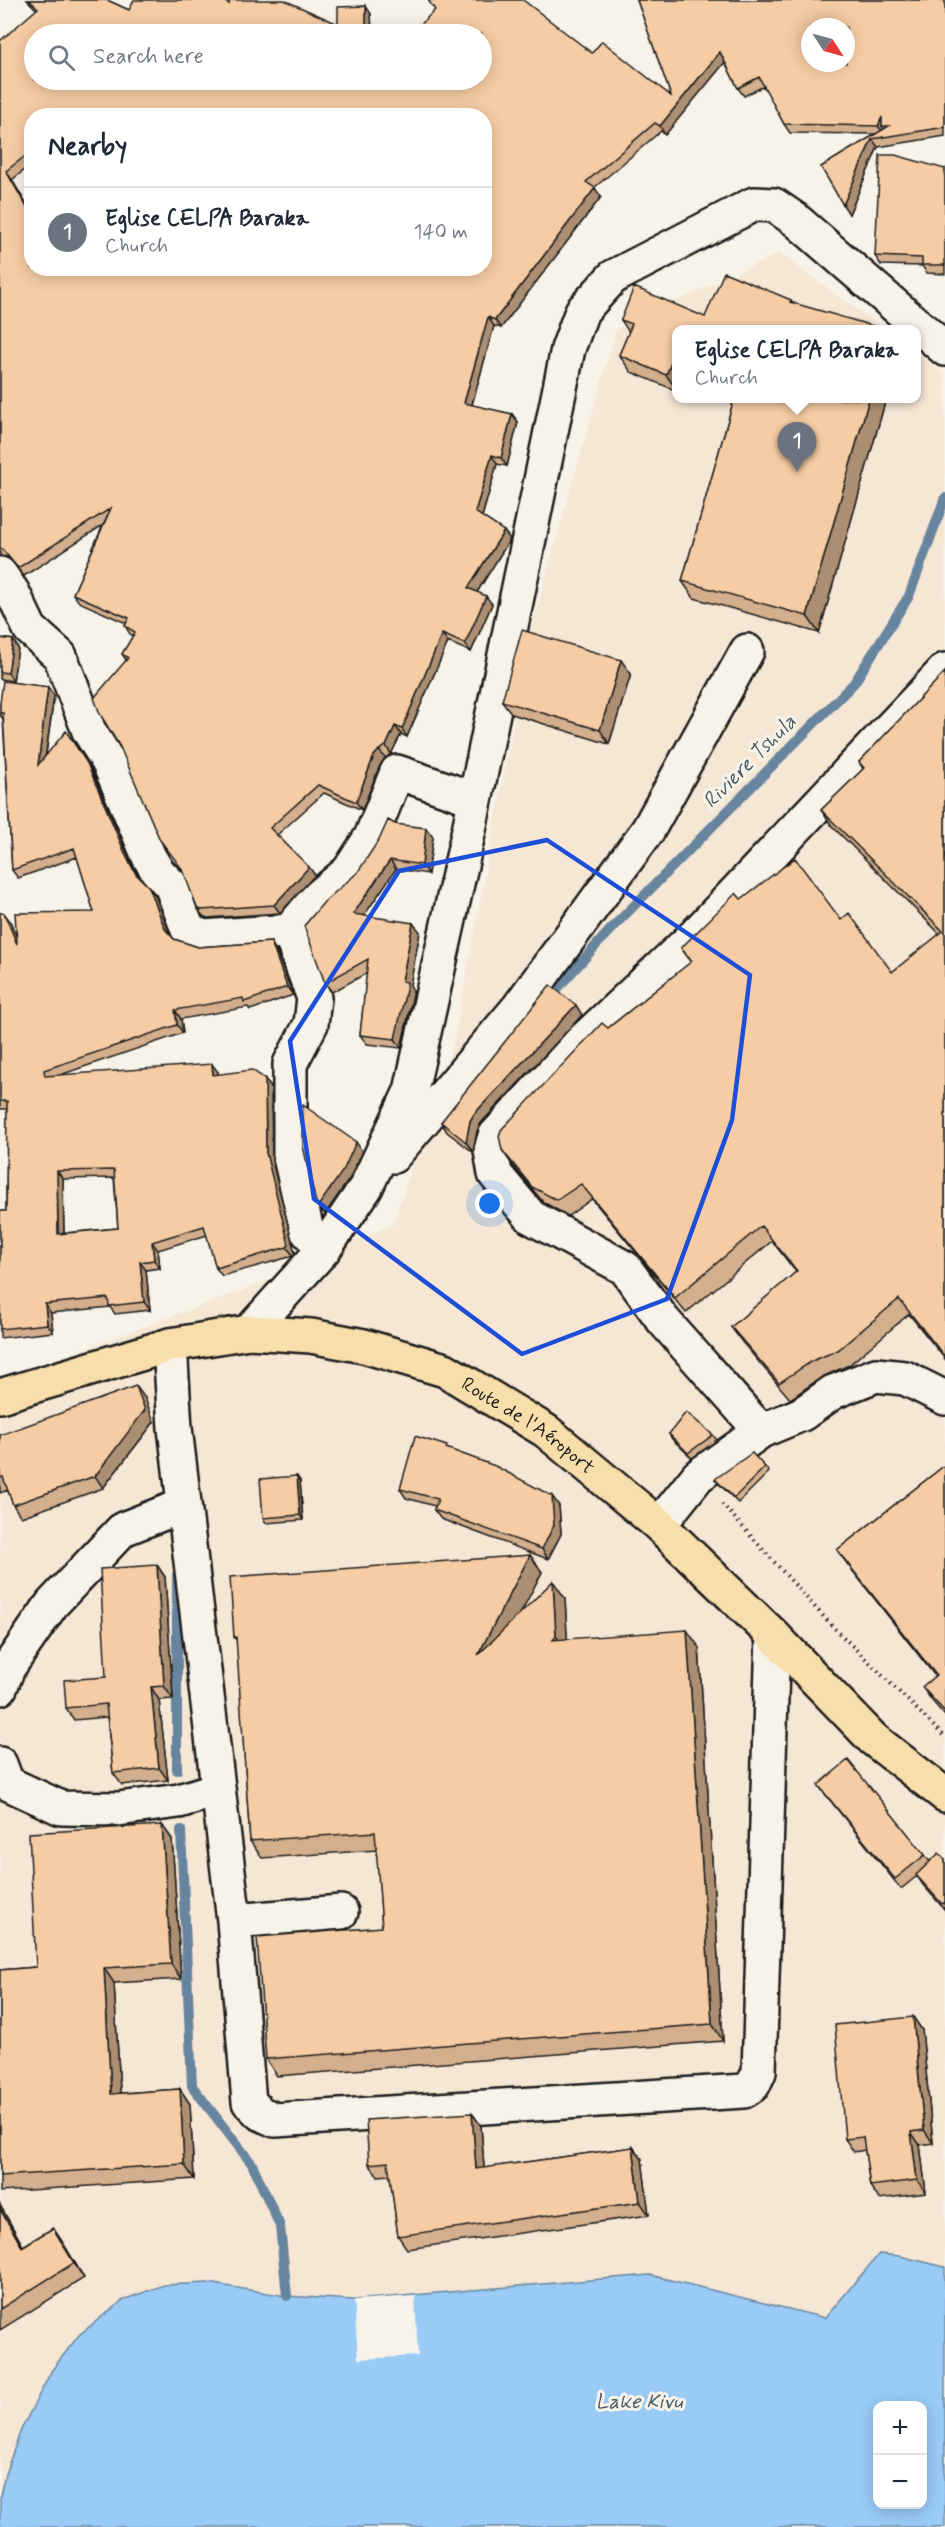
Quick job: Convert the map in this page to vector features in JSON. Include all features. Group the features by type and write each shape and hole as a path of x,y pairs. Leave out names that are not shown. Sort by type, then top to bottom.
{"highway":[{"name":"Route de l'Aéroport","path":"0,1396 170,1345 249,1332 311,1336 364,1346 445,1370 546,1431 659,1525 773,1635 873,1740 945,1796"}],"street":[{"path":"366,1187 411,1091 568,349 582,311 613,278 754,204 774,205 796,220 917,325"},
{"path":"921,328 945,349"},
{"path":"0,574 13,593 30,629 60,656 89,731 110,763 149,857 158,872 171,885 188,930 203,937 289,932 317,898 349,872 371,837 398,772 474,799"},
{"path":"249,1332 324,1249 366,1187 519,1007 648,830 747,651"},
{"path":"761,1431 663,1320 625,1268 531,1217 495,1174 491,1150 495,1136 581,1042 694,935 945,670"},
{"path":"289,932 314,998 311,1024 290,1064 290,1157 307,1231 324,1249"},
{"path":"170,1345 175,1428 234,1921 249,2102 260,2113 275,2120 744,2091 753,2085 759,2072 773,1635"},
{"path":"659,1525 698,1476 761,1431 802,1414 833,1392 876,1374 905,1378 945,1398"},
{"path":"0,1688 8,1668 52,1604 123,1529 184,1505"},
{"path":"0,1764 7,1783 61,1808 118,1809 179,1801 218,1789"},
{"path":"234,1921 341,1912"}],"path":[{"path":"698,1476 832,1626 945,1737"}],"highlighted area":[{"path":"547,840 750,975 732,1120 667,1299 522,1354 314,1199 290,1041 399,871"}],"shaded area":[{"path":"779,253 878,325 672,325 672,403 921,403 921,357 945,374 945,2267 900,2256 879,2254 825,2318 650,2275 354,2300 287,2296 123,2300 79,2335 52,2370 21,2430 5,2474 0,2496 0,1380 268,1281 393,1224 453,1045 532,625 616,330"}],"water":[{"name":"Lake Kivu","path":"879,2254 900,2256 945,2267 945,2527 0,2527 0,2496 5,2474 21,2430 52,2370 79,2335 123,2300 164,2285 208,2283 286,2296 354,2300 650,2275 825,2318"}],"pier":[{"path":"415,2296 418,2356 358,2359 354,2300"}],"building":[{"path":"29,0 107,0 129,10 134,0 222,0 229,4 230,0 284,0 338,24 24,24 24,90 492,90 492,24 421,24 435,10 428,0 523,0 592,53 602,41 671,96 637,0 945,0 945,127 872,139 843,205 821,167 889,126 882,126 882,117 878,126 784,124 759,77 738,88 720,52 660,126 655,123 586,182 595,188 495,320 488,317 464,403 512,414 501,458 492,455 475,512 504,531 468,588 486,596 465,644 442,634 402,729 395,726 386,746 374,756 356,802 318,785 270,828 309,867 274,905 201,910 197,908 183,870 160,840 120,747 100,714 94,698 128,658 122,654 135,632 125,626 129,618 73,594 111,508 18,568 0,548 0,41 38,8"},
{"path":"366,6 366,24 338,24 338,7"},
{"path":"880,155 895,155 945,169 945,265 922,265 922,258 875,256"},
{"path":"724,272 791,300 790,302 870,325 672,325 672,361 666,375 619,355 632,324 621,320 634,287 705,317"},
{"path":"733,403 868,403 807,616 682,581"},
{"path":"522,630 621,660 600,730 502,701"},
{"path":"0,638 13,640 8,673 0,672"},
{"path":"945,672 945,1357 899,1299 838,1350 812,1361 779,1383 731,1327 797,1271 761,1226 675,1298 581,1184 557,1200 532,1187 502,1150 499,1136 501,1130 602,1023 608,1028 692,961 681,948 736,893 741,899 795,858 841,920 849,913 892,972 943,931 821,810 864,768 859,762"},
{"path":"3,681 48,687 38,765 66,731 87,763 127,858 136,874 149,887 165,929 174,939 198,947 271,942 287,987 244,1002 243,998 175,1010 177,1025 44,1070 45,1076 212,1064 213,1075 252,1070 265,1079 266,1153 289,1245 216,1268 204,1226 152,1242 154,1260 140,1262 144,1302 109,1306 108,1298 45,1304 47,1324 0,1329 0,1211 6,1211 7,1101 0,1101 0,913 4,913 17,944 15,913 94,912 74,848 12,870 3,713 0,713","holes":["114,1170 118,1228 58,1234 57,1171"]},
{"path":"388,820 395,824 426,828 422,865 390,860 353,914 413,923 402,981 407,982 407,986 395,1039 360,1035 368,959 325,983 304,926 324,902 358,872 380,838"},
{"path":"550,985 576,1005 474,1114 470,1121 466,1142 441,1122"},
{"path":"303,1105 356,1142 344,1169 319,1205 316,1203 303,1146"},
{"path":"136,1386 145,1410 95,1476 13,1505 3,1477 0,1478 0,1435"},
{"path":"686,1412 713,1435 688,1453 669,1434"},
{"path":"415,1436 447,1446 446,1448 495,1466 552,1496 554,1525 542,1549 434,1510 438,1499 400,1489"},
{"path":"752,1453 765,1467 734,1498 715,1479"},
{"path":"945,1465 945,1712 922,1687 936,1675 837,1550"},
{"path":"297,1476 300,1515 263,1518 260,1479"},
{"path":"530,1555 478,1655 553,1581 556,1636 553,1640 687,1630 712,2024 266,2059 257,1937 382,1927 375,1832 250,1841 230,1577"},
{"path":"157,1565 164,1686 151,1687 159,1768 113,1773 106,1704 66,1708 64,1680 106,1677 100,1569"},
{"path":"848,1760 925,1855 895,1879 818,1785"},
{"path":"162,1825 171,1964 104,1968 111,2094 180,2089 184,2164 0,2176 0,1970 36,1967 29,1833"},
{"path":"939,1853 945,1860 945,1902 942,1904 916,1875"},
{"path":"913,2017 924,2130 911,2132 917,2180 870,2186 863,2137 845,2139 835,2025"},
{"path":"472,2113 476,2169 633,2147 640,2202 398,2236 388,2162 369,2164 366,2120"},
{"path":"0,2209 22,2247 53,2228 74,2263 0,2309"}],"waterway":[{"name":"Riviere Tshula","path":"548,999 610,930 854,683 909,596 945,498"},
{"path":"177,1575 177,1770"},
{"path":"181,1830 192,2086 252,2164 280,2226 287,2296"}],"place":[{"name":"Eglise CELPA Baraka","path":"797,472"}]}
